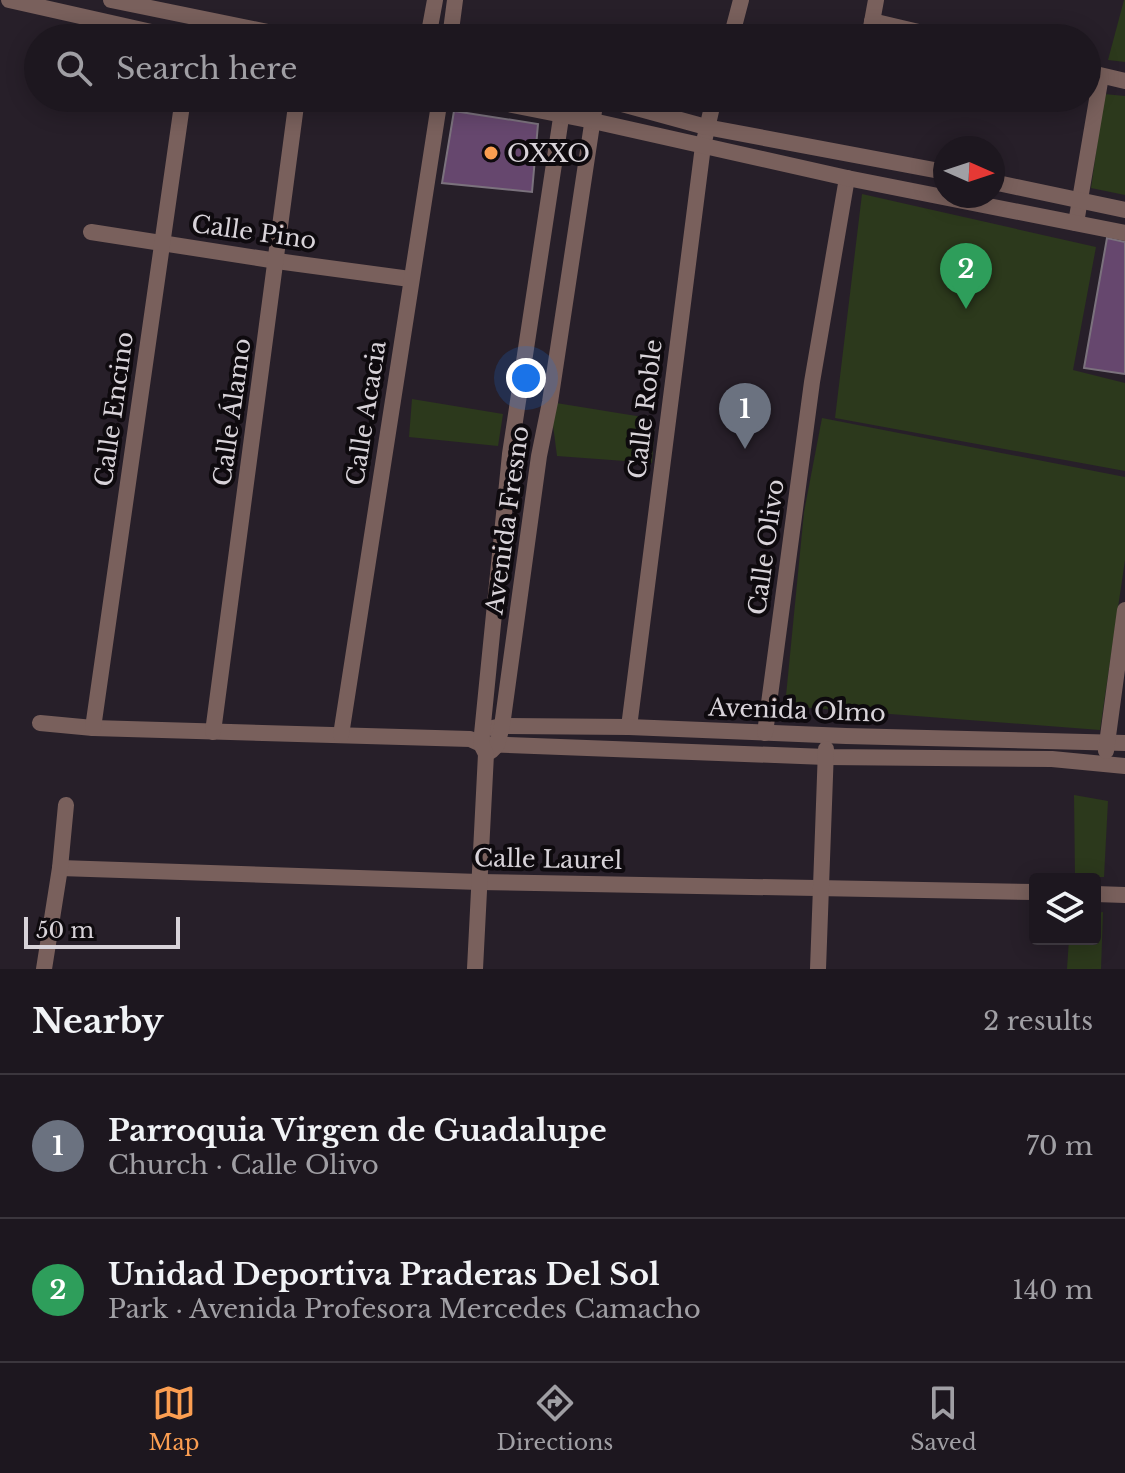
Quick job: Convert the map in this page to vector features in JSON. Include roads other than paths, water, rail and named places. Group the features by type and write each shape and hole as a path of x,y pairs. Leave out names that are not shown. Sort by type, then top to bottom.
{"street":[{"path":"9,0 116,24"},
{"path":"111,0 228,24"},
{"path":"431,24 435,0"},
{"path":"452,24 455,0"},
{"path":"735,24 741,0"},
{"path":"871,24 876,0"},
{"path":"872,21 885,24"},
{"path":"1101,76 1125,81"},
{"name":"Calle Encino","path":"93,728 181,112"},
{"name":"Calle Álamo","path":"213,732 295,112"},
{"name":"Calle Acacia","path":"341,735 438,112"},
{"name":"Avenida Fresno","path":"475,969 483,742 510,454 562,112"},
{"path":"575,112 593,121 847,178 1125,233"},
{"name":"Avenida Fresno","path":"483,742 502,726 539,456 595,112"},
{"path":"650,112 706,127 933,170"},
{"name":"Calle Roble","path":"629,727 703,146 710,112"},
{"path":"1076,223 1090,112"},
{"name":"Calle Olivo","path":"765,733 812,382 847,178"},
{"path":"1005,184 1125,210"},
{"name":"Calle Pino","path":"91,232 410,279"},
{"path":"510,454 539,456"},
{"path":"1105,763 1125,610"},
{"name":"Avenida Olmo","path":"40,723 93,728 341,735 826,757 1052,759 1125,766"},
{"name":"Avenida Olmo","path":"502,726 629,727 1125,743"},
{"path":"818,969 827,735"},
{"path":"44,969 60,868 66,805"},
{"name":"Calle Laurel","path":"60,868 479,882 1029,892"},
{"path":"1101,894 1125,895"}],"place":[{"name":"OXXO","path":"491,153"},
{"name":"Unidad Deportiva Praderas Del Sol","path":"966,309"},
{"name":"Parroquia Virgen de Guadalupe","path":"745,449"}]}
